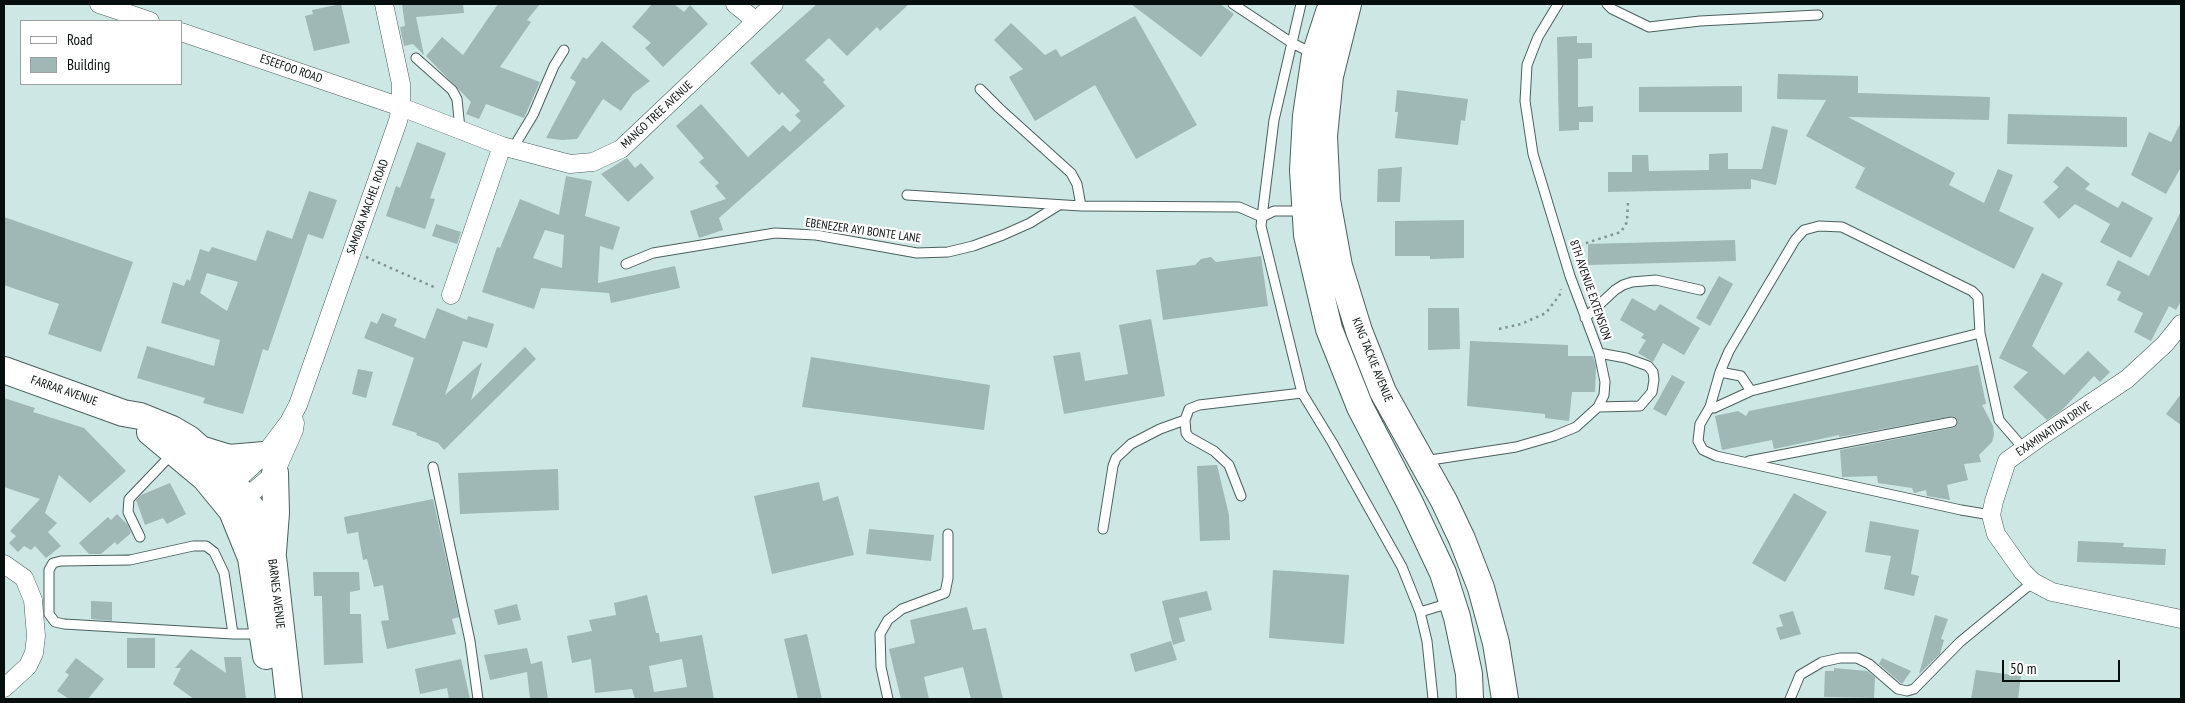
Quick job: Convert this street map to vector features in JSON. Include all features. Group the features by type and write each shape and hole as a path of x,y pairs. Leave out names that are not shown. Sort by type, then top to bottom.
{"main road":[{"path":"1331,4 1315,55 1306,116 1303,170 1307,235 1329,329 1360,407 1410,503 1443,573 1453,602 1469,674 1470,699"},
{"name":"KING TACKIE AVENUE","path":"1348,4 1330,76 1324,136 1327,200 1339,266 1359,331 1383,392 1458,532 1481,588 1496,643 1505,699"},
{"name":"FARRAR AVENUE","path":"4,370 123,413 140,416 172,429 189,439 202,450"},
{"name":"FARRAR AVENUE","path":"123,413 231,494"},
{"path":"202,450 229,458 269,464 276,512 273,557"},
{"name":"BARNES AVENUE","path":"202,450 231,494 251,558 271,699"},
{"name":"BARNES AVENUE","path":"231,494 253,510 273,557 289,699"}],"street":[{"path":"99,4 147,20"},
{"name":"SAMORA MACHEL ROAD","path":"231,494 269,464 298,405 398,121 401,107 401,84 384,4"},
{"path":"735,4 756,21"},
{"name":"MANGO TREE AVENUE","path":"401,107 508,147 570,164 593,162 621,149 774,4"},
{"name":"ESEEFOO ROAD","path":"182,32 401,107"},
{"path":"451,295 508,147"},
{"name":"EXAMINATION DRIVE","path":"1991,515 2007,461 2127,379 2165,344 2181,324"},
{"path":"1991,515 1996,534 2022,572 2034,582 2052,592 2181,619"},
{"path":"4,564 24,578 33,600 36,636 34,653 28,666 4,688"}],"lane":[{"path":"1233,4 1292,43 1315,55"},
{"path":"1301,4 1274,120 1261,226 1302,393 1332,442 1402,567 1420,612 1427,641 1433,699"},
{"name":"8TH AVENUE EXTENSION","path":"1558,4 1538,37 1527,65 1525,100 1533,154 1570,276 1599,353 1604,382 1604,395 1598,407"},
{"path":"1607,4 1649,27 1700,21 1818,15"},
{"path":"508,147 533,115 564,50"},
{"path":"416,58 452,90 456,99 460,129"},
{"path":"980,89 1071,173 1077,184 1081,206"},
{"path":"907,195 1081,206 1239,207 1262,217"},
{"name":"EBENEZER AYI BONTE LANE","path":"626,264 652,253 775,233 816,235 917,253 948,252 973,246 1003,235 1030,223 1060,205"},
{"path":"1262,217 1274,211 1306,211"},
{"path":"1991,515 1716,456 1703,450 1698,440 1698,431 1710,407 1720,372 1729,351 1795,240 1804,230 1819,226 1842,227 1972,291 1978,298 1980,333 2000,420 2024,449"},
{"path":"1585,318 1623,284 1656,280 1700,290"},
{"path":"1710,407 1714,408 1751,391 1980,333"},
{"path":"1421,461 1516,447 1554,436 1576,426 1598,407 1640,406 1652,392 1653,372 1648,366 1626,358 1599,353"},
{"path":"1720,372 1741,376 1751,391"},
{"path":"1241,496 1229,465 1214,451 1189,437 1186,433 1185,420 1189,409 1198,405 1302,393"},
{"path":"1103,529 1113,466 1116,458 1131,444 1185,420"},
{"path":"1744,462 1952,422"},
{"path":"140,537 128,512 129,499 175,451"},
{"path":"433,467 470,641 478,699"},
{"path":"888,699 881,667 880,634 888,620 902,609 945,593 948,578 948,534"},
{"path":"233,634 224,574 214,552 206,546 193,546 130,560 56,562 49,570 49,609 50,616 55,622 233,634 263,634"},
{"path":"1790,699 1800,675 1822,662 1840,658 1857,658 1869,664 1898,689 1907,691 1914,689 1960,642 2034,582"},
{"path":"1420,612 1453,602"}],"path":[{"path":"352,251 451,295"}],"building":[{"path":"341,4 350,43 314,51 305,16 313,14 312,10"},
{"path":"402,4 463,4 464,13 416,17 424,55 413,44 404,46 400,27 405,26"},
{"path":"498,4 540,4 527,20 531,22 500,67 540,82 524,118 486,104 479,119 466,114 471,102 426,56 442,37 463,55"},
{"path":"652,4 674,4 684,12 690,5 708,24 663,67 645,48 651,43 632,27"},
{"path":"817,4 909,4 880,31 877,27 847,56 829,38 805,60 825,80 823,82 845,106 719,218 723,230 699,238 690,211 726,199 715,186 719,183 699,162 704,158 676,126 701,104 748,157 783,125 790,132 801,121 795,115 800,111 782,92 779,95 750,63"},
{"path":"1131,4 1220,4 1234,14 1201,57"},
{"path":"1135,16 1197,125 1136,159 1095,85 1035,121 1009,77 1023,69 994,40 1011,23 1045,55 1056,49 1061,57"},
{"path":"1577,36 1577,43 1592,43 1592,58 1578,59 1578,107 1593,106 1593,122 1579,122 1579,130 1559,131 1557,37"},
{"path":"602,41 650,81 633,94 621,111 603,99 577,139 546,138 576,82 570,78 583,57 587,59"},
{"path":"1778,74 1858,76 1858,93 1990,97 1989,120 1848,117 1955,173 1949,185 1984,203 1998,169 2013,175 1999,211 2034,228 2014,269 1855,188 1865,168 1806,136 1826,100 1777,99"},
{"path":"1742,86 1742,112 1639,112 1639,87"},
{"path":"1397,90 1468,99 1465,121 1461,120 1458,145 1395,138 1398,112 1395,112"},
{"path":"2008,114 2127,117 2127,147 2007,144"},
{"path":"2181,122 2181,167 2166,194 2131,175 2149,132 2171,142"},
{"path":"1772,126 1788,130 1776,185 1751,179 1751,189 1608,192 1608,172 1632,172 1632,155 1648,155 1649,171 1709,170 1709,154 1728,153 1728,169 1762,169"},
{"path":"417,142 446,153 430,198 435,199 425,229 386,216 396,186 400,188"},
{"path":"627,158 635,168 641,163 654,178 628,202 601,174"},
{"path":"2067,166 2090,184 2085,189 2118,208 2122,201 2153,218 2131,258 2100,242 2110,224 2075,204 2059,219 2043,202 2059,187 2053,182"},
{"path":"1402,167 1400,202 1377,202 1378,169"},
{"path":"566,176 592,181 585,216 620,227 613,250 600,246 598,283 675,266 680,288 611,303 609,293 541,288 534,309 482,292 497,247 500,248 520,199 559,215","holes":["545,230 564,235 562,268 533,258"]},
{"path":"309,191 337,200 323,239 308,234 268,351 263,349 243,414 203,403 205,398 137,378 147,346 214,366 220,340 161,323 173,282 184,286 187,279 190,281 200,249 209,252 212,247 256,261 267,230 292,239","holes":["207,273 238,282 227,311 200,293"]},
{"path":"2181,211 2181,301 2176,310 2169,306 2151,341 2134,332 2143,313 2117,300 2121,292 2106,285 2118,260 2149,276"},
{"path":"4,217 133,262 101,352 48,334 59,304 4,285"},
{"path":"1464,220 1464,258 1430,259 1430,256 1395,256 1395,221"},
{"path":"436,224 461,232 457,244 432,236"},
{"path":"1735,240 1736,261 1588,265 1588,244"},
{"path":"1261,256 1268,306 1163,320 1156,270 1195,265 1201,259 1211,257 1216,262"},
{"path":"2042,273 2063,283 2032,346 2064,375 2088,351 2110,372 2100,382 2094,376 2062,410 2047,420 2013,387 2028,372 1999,358"},
{"path":"1719,276 1733,284 1710,326 1696,318"},
{"path":"1632,298 1655,311 1660,304 1700,328 1684,355 1663,343 1653,362 1638,353 1646,340 1641,338 1644,334 1620,320"},
{"path":"437,308 467,320 468,316 494,324 487,348 463,341 445,395 482,362 471,400 525,347 536,359 444,450 438,443 416,435 417,433 392,425 414,358 364,338 371,321 377,324 382,313 397,319 394,326 425,339"},
{"path":"1428,308 1459,308 1460,349 1428,350"},
{"path":"1151,319 1165,396 1064,414 1053,356 1080,352 1085,381 1128,374 1119,325"},
{"path":"1470,341 1568,345 1568,356 1593,356 1596,367 1595,392 1572,392 1569,421 1545,418 1545,414 1467,406"},
{"path":"811,357 990,385 984,430 802,407"},
{"path":"1978,365 1986,404 1982,405 1993,426 1994,435 1992,442 1979,455 1981,462 1964,464 1968,480 1947,485 1950,500 1927,496 1926,490 1914,493 1912,488 1878,483 1877,476 1842,477 1840,450 1953,428 1958,421 1954,416 1839,437 1839,435 1774,449 1772,440 1722,450 1715,416 1738,411 1746,416 1749,411"},
{"path":"358,369 373,372 366,398 352,394"},
{"path":"1672,375 1685,382 1666,416 1653,409"},
{"path":"2181,394 2181,425 2166,414"},
{"path":"4,398 35,408 33,412 84,428 126,471 90,503 59,475 45,513 57,523 48,532 61,546 46,558 35,546 31,550 24,546 18,552 9,543 16,536 10,531 40,499 4,487"},
{"path":"1217,465 1229,515 1230,540 1200,541 1197,466"},
{"path":"558,469 559,510 460,514 458,473"},
{"path":"819,482 823,501 838,496 854,555 772,574 754,496"},
{"path":"170,483 186,514 167,524 163,518 145,525 136,500 141,495"},
{"path":"1794,493 1827,512 1785,582 1752,563"},
{"path":"433,499 459,617 452,619 456,634 387,649 381,621 389,620 383,585 374,587 367,559 363,560 358,532 347,534 344,517"},
{"path":"117,514 128,525 131,533 117,545 115,542 101,554 89,554 79,543 108,517 111,520"},
{"path":"1870,521 1919,530 1911,574 1919,576 1914,596 1884,589 1891,556 1865,552"},
{"path":"869,529 934,535 931,561 866,554"},
{"path":"2078,541 2124,543 2123,547 2166,549 2165,565 2077,562"},
{"path":"1273,570 1349,575 1344,644 1269,638"},
{"path":"313,572 359,572 360,590 350,592 350,614 361,614 363,663 324,665 322,596 314,596"},
{"path":"1207,591 1212,610 1179,618 1185,641 1173,645 1162,601"},
{"path":"647,595 660,642 702,635 714,699 635,699 632,689 595,693 591,659 572,663 567,636 592,631 589,620 616,615 614,603","holes":["682,659 687,687 654,692 649,666"]},
{"path":"91,601 112,602 112,621 91,619"},
{"path":"517,604 521,620 498,625 494,610"},
{"path":"967,607 973,630 986,628 1003,699 971,699 963,667 924,677 929,699 901,699 889,649 915,643 910,620"},
{"path":"1793,611 1801,634 1780,640 1776,628 1783,626 1779,615"},
{"path":"1935,615 1948,619 1941,639 1944,640 1940,654 1919,674"},
{"path":"807,634 822,699 798,699 784,639"},
{"path":"127,638 155,638 155,668 127,668"},
{"path":"1171,641 1177,660 1135,672 1130,654"},
{"path":"527,648 531,664 542,661 548,699 530,699 527,672 490,680 484,655"},
{"path":"191,649 226,673 224,657 241,657 246,699 194,699 173,684 181,668 175,668"},
{"path":"76,658 104,679 88,699 69,699 57,691 69,675 65,672"},
{"path":"1882,658 1911,671 1902,684 1879,664"},
{"path":"461,659 470,699 449,699 447,688 420,694 415,669"},
{"path":"1834,668 1867,671 1875,677 1874,698 1824,697 1825,671 1834,671"},
{"path":"1976,670 2021,676 2018,699 1971,699"}]}
